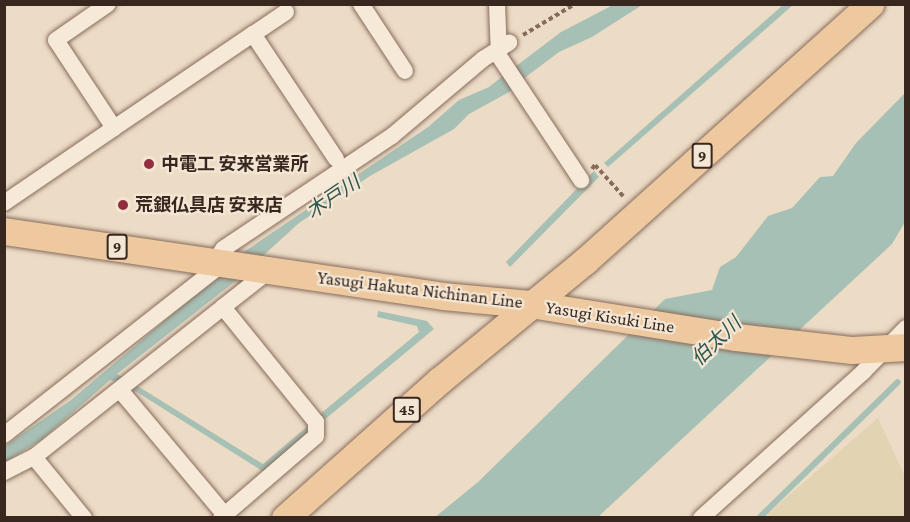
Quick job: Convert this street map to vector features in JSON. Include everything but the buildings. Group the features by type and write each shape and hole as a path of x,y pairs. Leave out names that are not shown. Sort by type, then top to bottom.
{"main road":[{"name":"Yasugi Hakuta Nichinan Line","path":"4,231 443,296 530,304 585,261 870,4"},
{"name":"Yasugi Kisuki Line","path":"285,518 530,304 852,350 895,349"}],"street":[{"path":"108,4 56,40 114,128"},
{"path":"361,4 405,71"},
{"path":"497,4 501,50 526,98 581,180"},
{"path":"4,203 253,34 288,7"},
{"path":"253,34 336,159"},
{"path":"4,435 223,262 223,249 392,136 501,50"},
{"path":"4,472 34,457 223,307 265,269"},
{"path":"120,390 223,516 316,436 316,422 223,307"},
{"path":"701,518 895,349 906,328"},
{"path":"34,457 84,518"}],"path":[{"path":"501,50 575,4"},
{"path":"597,167 622,194"}],"shaded area":[{"path":"878,418 905,477 905,517 764,517"}],"water":[{"path":"784,4 793,5 608,167 604,163"},
{"path":"613,5 642,5 592,37 559,52 519,82 511,70 561,32"},
{"name":"木戸川","path":"508,72 518,87 469,114 454,129 370,176 299,223 254,264 232,260 428,127 459,100 489,87"},
{"name":"伯太川","path":"905,93 905,222 892,244 598,517 434,518 478,482 665,299 712,290 720,267 736,257 768,216 792,208 820,177 833,176 856,143"},
{"path":"594,171 599,177 510,267 506,262"},
{"path":"226,269 247,272 117,374 124,378 120,382 110,380 41,440 5,462 5,446 71,400"},
{"path":"378,311 427,321 434,329 323,421 319,415 419,332 417,326 377,317"},
{"path":"136,385 263,464 309,425 310,432 264,472 132,389"}],"waterway":[{"path":"759,518 898,382"}],"place":[{"name":"中電工 安来営業所","path":"149,164"},
{"name":"荒銀仏具店 安来店","path":"123,205"}]}
